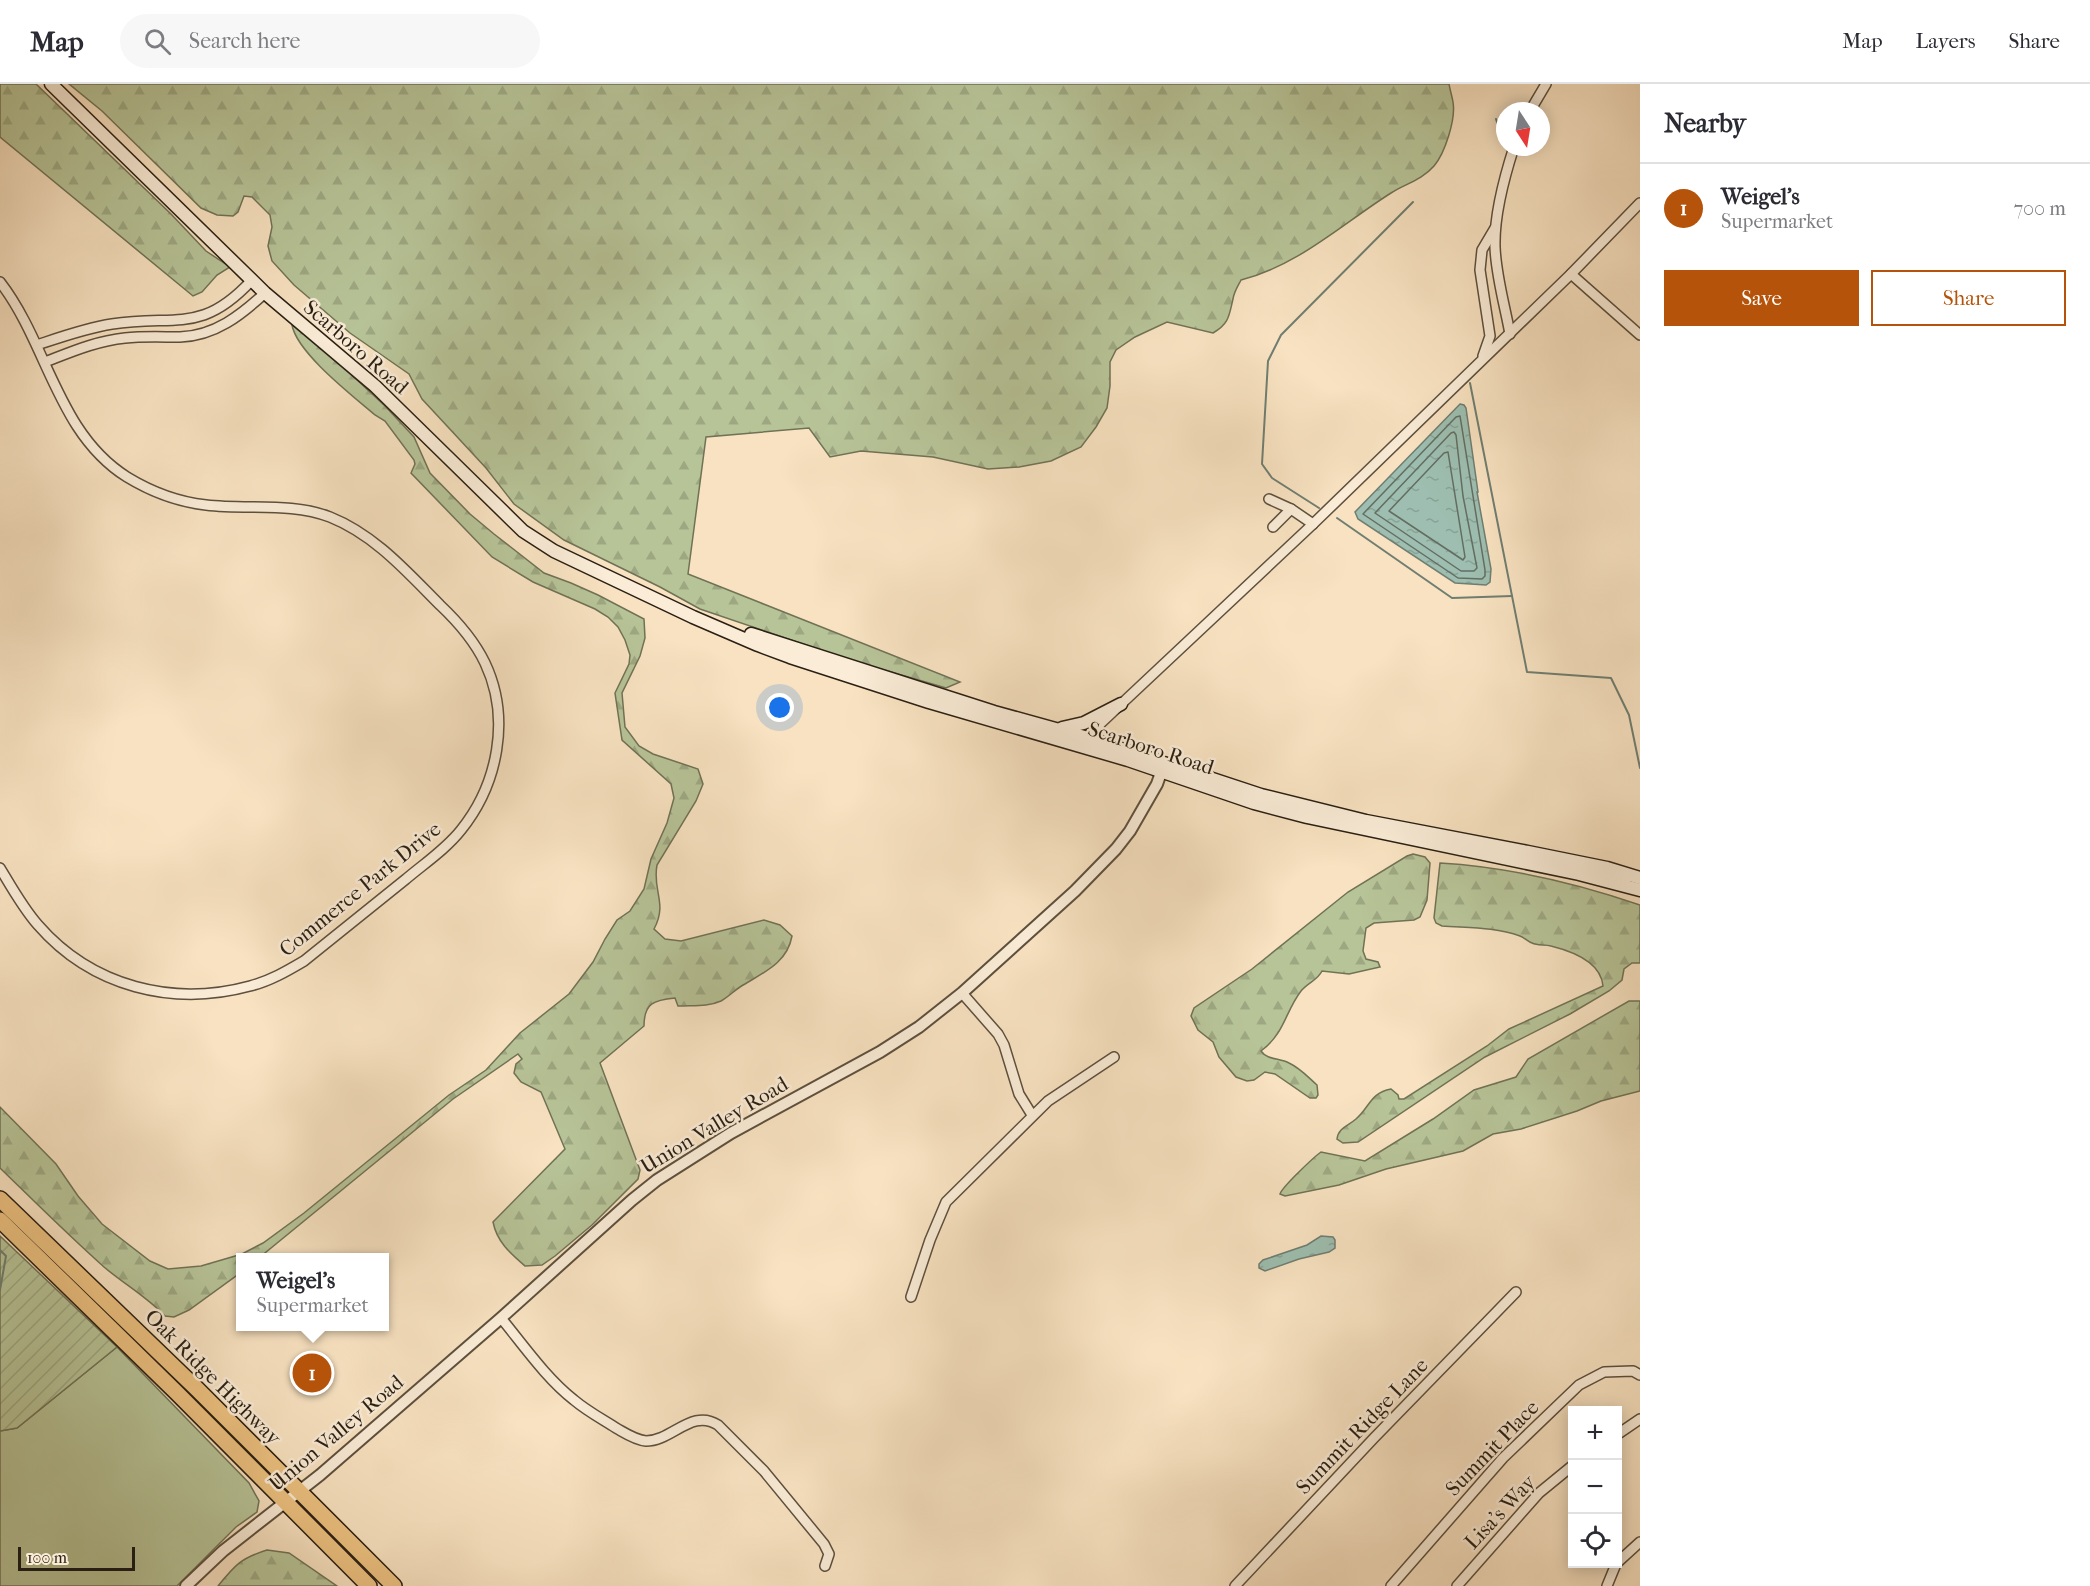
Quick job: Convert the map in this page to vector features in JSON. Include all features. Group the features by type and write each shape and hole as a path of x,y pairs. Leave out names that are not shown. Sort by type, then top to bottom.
{"highway":[{"name":"Oak Ridge Highway","path":"0,1199 197,1389 394,1586"},
{"name":"Oak Ridge Highway","path":"0,1220 286,1501 369,1586"}],"main road":[{"name":"Scarboro Road","path":"51,84 265,293 375,386 523,531 554,551 693,617 790,657 928,702 1086,742 1163,767 1318,811 1614,870 1640,878"},
{"name":"Scarboro Road","path":"662,602 854,668 1056,729 1086,742"},
{"path":"1056,729 1084,723 1121,704"},
{"name":"Scarboro Road","path":"1163,767 1254,803 1307,817 1579,874 1640,890"},
{"path":"1614,870 1640,866"}],"street":[{"path":"1535,102 1546,84"},
{"path":"1510,334 1495,249 1495,227 1512,156"},
{"path":"1086,742 1101,723 1314,524 1482,358 1510,334 1640,203"},
{"path":"1482,358 1490,336 1480,270 1482,250 1495,227"},
{"path":"1571,274 1640,335"},
{"path":"36,345 112,324 133,321 182,321 205,315 230,302 252,280"},
{"name":"Commerce Park Drive","path":"0,282 20,311 70,418 81,434 110,463 126,477 150,489 205,505 293,508 328,516 357,530 380,547 460,625 485,663 496,698 499,734 497,750 484,794 470,819 448,844 304,961 253,986 194,996 147,991 93,970 64,950 39,926 22,904 0,868"},
{"path":"45,362 108,340 183,337 198,334 229,322 265,293"},
{"path":"1269,499 1291,509 1314,524"},
{"path":"1273,527 1291,509"},
{"name":"Union Valley Road","path":"186,1586 223,1551 320,1475 501,1318 632,1200 676,1166 880,1052 920,1027 962,993 1067,898 1116,849 1130,831 1163,767"},
{"path":"1458,848 1519,856 1640,882"},
{"path":"962,993 998,1034 1004,1045 1019,1094 1032,1115"},
{"path":"911,1298 930,1240 946,1202 1048,1101 1114,1057"},
{"name":"Summit Ridge Lane","path":"1235,1586 1516,1292"},
{"path":"501,1318 545,1371 573,1400 631,1437 645,1441 658,1438 689,1422 701,1419 713,1421 764,1471 824,1544 829,1554 825,1566"},
{"name":"Summit Place","path":"1391,1586 1503,1458 1579,1385 1604,1372 1633,1371 1640,1375"},
{"path":"1622,1431 1640,1419"},
{"name":"Lisa's Way","path":"1457,1586 1539,1493 1568,1469"},
{"path":"1622,1558 1640,1542"},
{"path":"1607,1586 1615,1568"}],"green space":[{"path":"0,84 36,84 171,214 206,251 230,267 217,275 202,292 193,296 0,137"},
{"path":"69,84 1449,84 1453,109 1446,145 1429,171 1391,193 1301,254 1262,273 1241,280 1234,294 1228,319 1218,330 1213,333 1167,322 1135,337 1116,350 1110,362 1107,408 1096,427 1081,447 1051,461 1019,467 988,469 933,457 861,451 830,457 809,428 706,437 688,574 960,682 946,688 850,660 700,609 564,540 514,504 486,468 422,399 409,374 350,333 294,285 272,261 268,246 272,227 270,215 252,197 244,196 238,212 233,216 217,215 201,208 102,111"},
{"path":"292,325 310,336 385,406 414,437 430,473 470,514 494,534 544,573 598,595 644,619 645,638 640,656 622,693 625,727 639,746 653,754 698,769 703,784 696,801 657,865 656,882 660,912 654,929 665,939 681,941 764,920 780,925 792,936 785,954 779,961 721,1001 705,1005 678,1006 675,998 652,1004 646,1012 644,1026 600,1063 640,1170 638,1179 592,1225 542,1265 525,1266 519,1261 501,1241 493,1222 565,1149 541,1092 521,1082 514,1073 516,1064 522,1059 518,1054 453,1099 265,1253 244,1253 263,1243 304,1213 449,1095 486,1070 520,1033 569,994 593,962 617,920 630,911 644,889 651,859 667,823 674,798 671,784 622,740 615,693 629,664 630,655 618,627 595,609 533,582 492,557 411,473 415,464 414,460 385,421 353,397 327,373 296,336"},
{"path":"1413,854 1425,857 1430,863 1427,900 1420,917 1414,920 1374,923 1366,928 1363,951 1366,959 1378,962 1380,967 1349,974 1322,971 1301,991 1280,1030 1261,1051 1267,1056 1297,1067 1317,1085 1316,1098 1310,1098 1275,1074 1265,1072 1254,1080 1247,1081 1236,1077 1219,1057 1213,1042 1198,1030 1191,1016 1194,1008 1252,969 1348,892"},
{"path":"1440,863 1491,868 1542,877 1640,905 1640,963 1632,963 1624,969 1622,980 1609,991 1570,1014 1485,1057 1358,1142 1343,1143 1337,1139 1339,1132 1356,1119 1379,1094 1391,1089 1399,1099 1404,1099 1487,1046 1509,1029 1603,986 1597,970 1591,964 1567,951 1549,945 1534,944 1520,936 1501,931 1442,926 1436,923 1434,918"},
{"path":"1629,1001 1640,1001 1640,1091 1601,1101 1521,1129 1493,1134 1463,1151 1386,1169 1339,1185 1285,1196 1280,1194 1292,1179 1321,1152 1365,1161 1433,1119 1474,1090 1516,1077 1528,1059"},
{"path":"0,1107 56,1164 78,1196 102,1224 150,1261 168,1269 201,1266 236,1256 236,1276 189,1310 174,1317 165,1316 104,1267 0,1168"},
{"path":"0,1236 117,1347 17,1428 0,1431"},
{"path":"117,1347 249,1483 259,1501 257,1512 236,1527 177,1586 0,1586 0,1431 17,1428"},
{"path":"267,1550 289,1553 337,1586 218,1586 239,1563"}],"water":[{"path":"1460,404 1466,408 1477,492 1491,569 1490,582 1486,585 1455,583 1358,519 1355,512"},
{"path":"1321,1236 1333,1237 1335,1248 1329,1252 1299,1259 1265,1271 1259,1268 1263,1260 1307,1245"}],"waterway":[{"path":"1319,508 1272,478 1262,464 1268,361 1281,335 1413,202"},
{"path":"1470,383 1527,672 1611,678 1629,715 1640,768"},
{"path":"1337,518 1452,598 1512,596"},
{"path":"0,1250 6,1256 0,1290"}],"place":[{"name":"Weigel's","path":"312,1373"}]}
